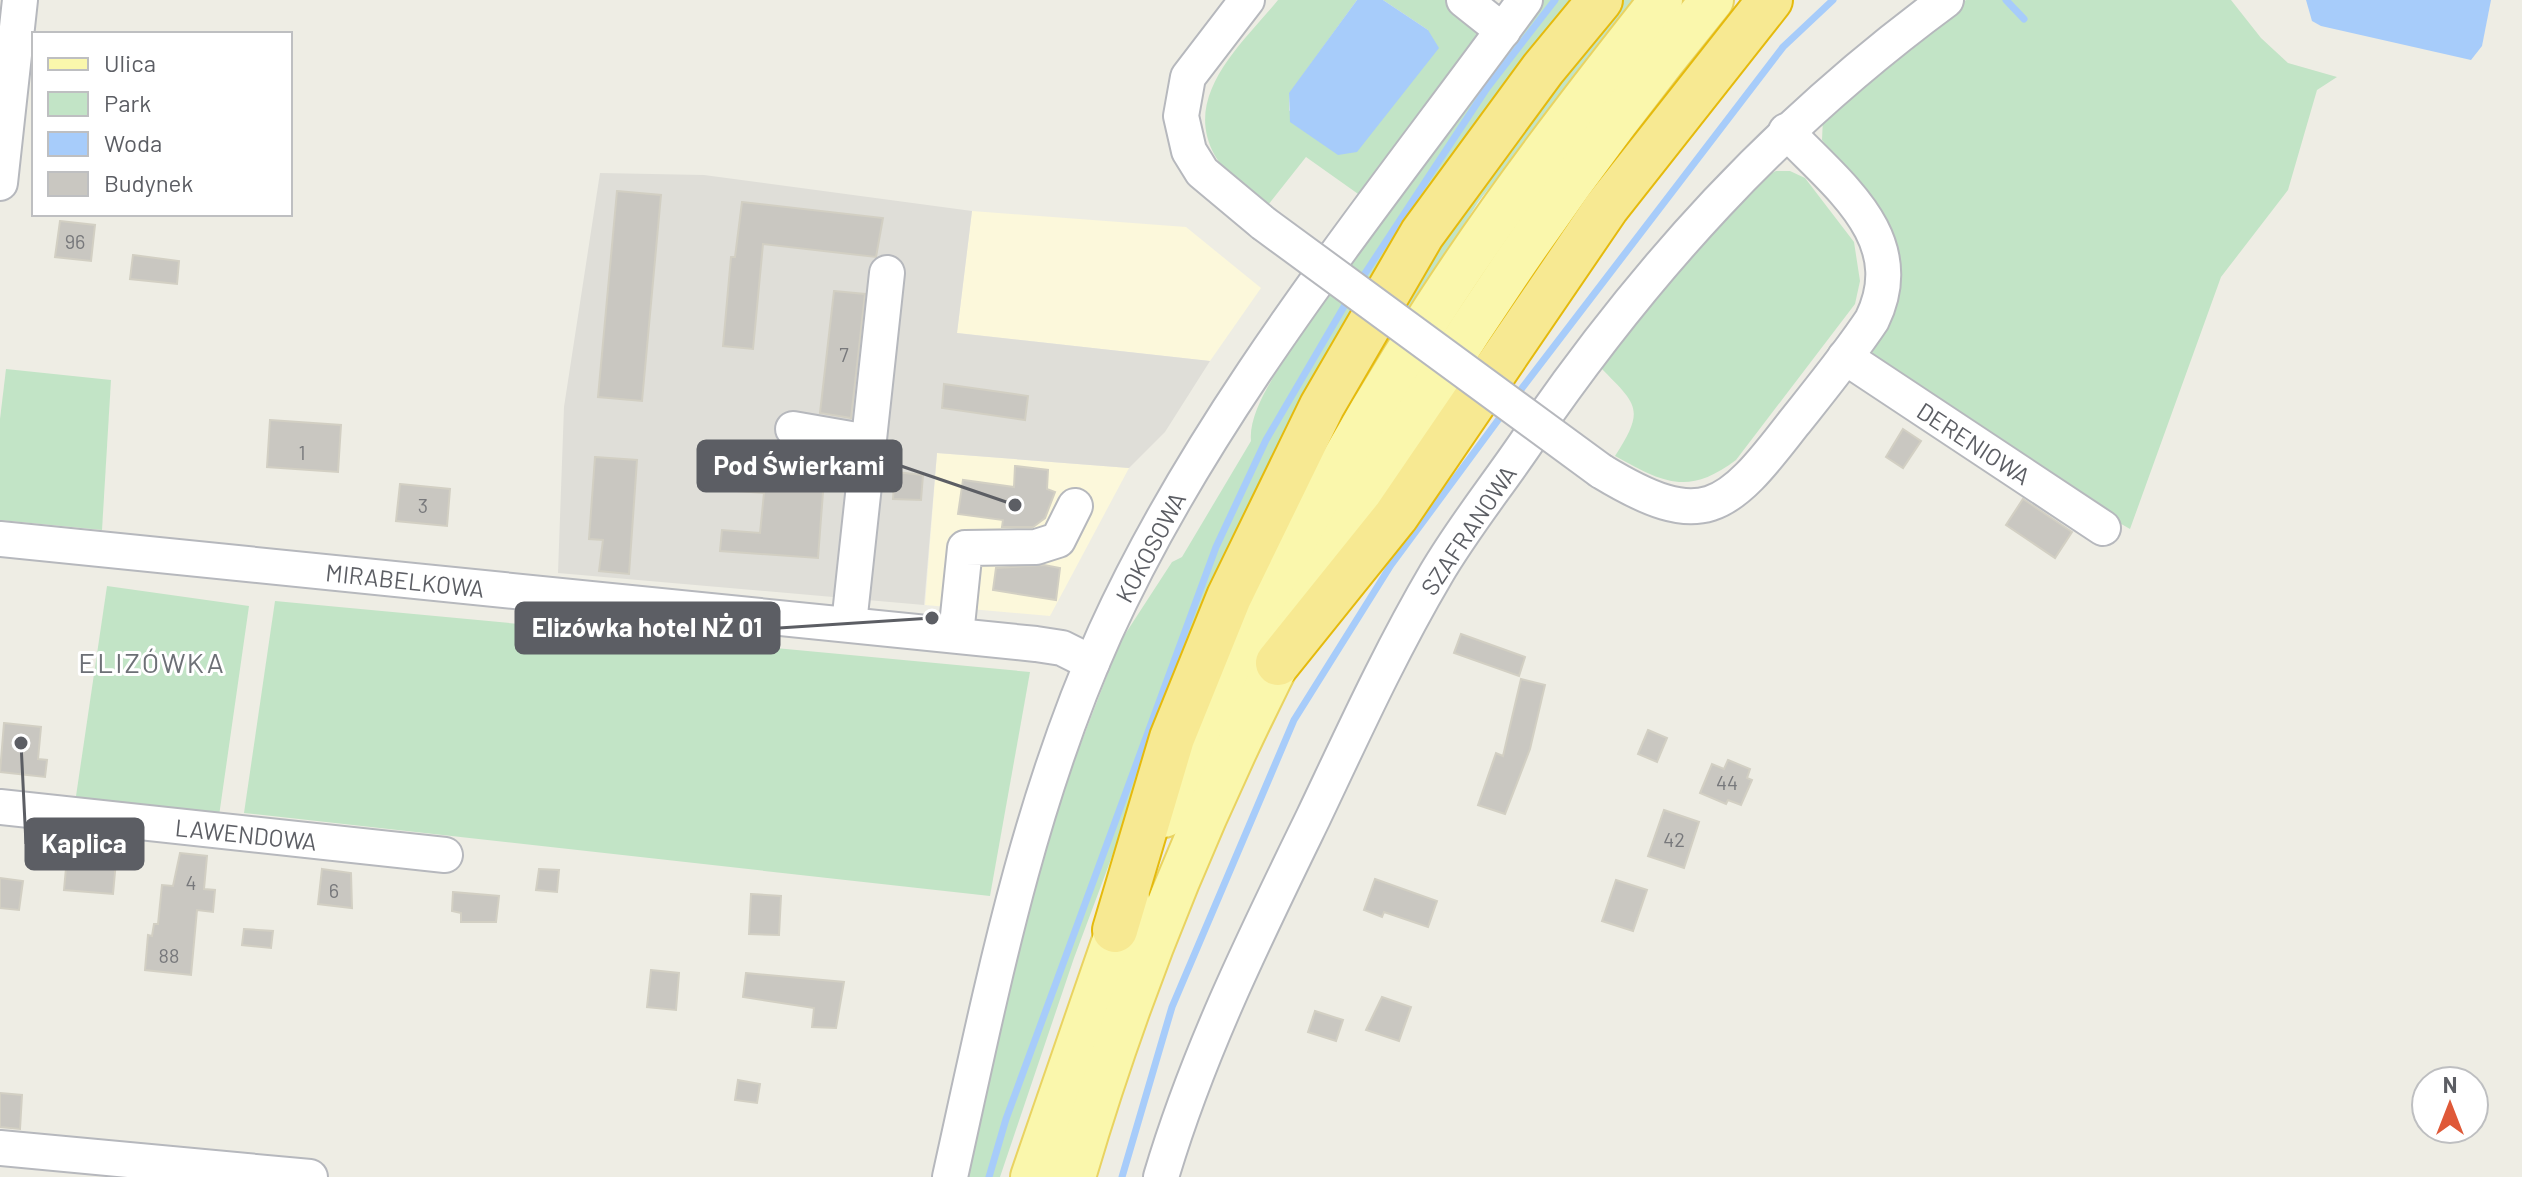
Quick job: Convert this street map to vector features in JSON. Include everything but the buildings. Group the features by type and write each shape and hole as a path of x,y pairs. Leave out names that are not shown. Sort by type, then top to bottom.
{"highway":[{"path":"1115,930 1172,738 1229,597 1322,406 1422,234 1543,69 1600,0"},
{"path":"1278,663 1396,516 1606,208 1770,0"}],"main road":[{"path":"1032,1177 1115,930 1229,674 1289,556 1368,418 1486,231 1661,0"},
{"path":"1074,1177 1130,1007 1199,834 1278,663 1375,484 1482,308 1597,146 1712,0"}],"street":[{"path":"0,183 20,0"},
{"path":"1247,0 1188,77 1181,116 1189,151 1202,172 1263,223 1601,471 1643,497 1667,505 1687,506 1718,500 1749,480 1845,357 1877,308 1884,284 1881,249 1859,209 1786,131"},
{"path":"1464,0 1503,31"},
{"name":"KOKOSOWA","path":"950,1177 1016,887 1050,776 1092,663 1170,507 1243,389 1525,0"},
{"name":"SZAFRANOWA","path":"1161,1177 1194,1080 1235,980 1395,650 1438,570 1551,405 1628,301 1715,201 1786,131 1867,61 1946,0"},
{"path":"849,624 887,273"},
{"name":"DERENIOWA","path":"1845,357 2103,528"},
{"path":"793,429 868,442"},
{"path":"956,635 965,548 1036,547 1058,540 1075,506"},
{"name":"MIRABELKOWA","path":"0,539 956,635 1051,646 1092,663"},
{"name":"LAWENDOWA","path":"0,807 445,855"},
{"path":"0,1148 310,1177"}],"shaded area":[{"path":"600,173 704,175 972,211 957,333 1210,361 1165,432 1129,468 937,453 924,605 558,573 564,407"},
{"path":"972,211 1186,227 1261,288 1210,361 957,333"},
{"path":"937,453 1129,468 1050,616 925,605"}],"green space":[{"path":"1278,0 1357,0 1289,94 1289,111 1428,30 1383,0 1448,0 1479,32 1361,196 1306,157 1268,205 1231,175 1214,154 1206,132 1206,111 1211,90 1234,51"},
{"path":"1540,0 1576,0 1432,183 1376,277 1172,696 1074,958 1000,1177 963,1177 991,1050 1074,740 1081,743 1120,642 1172,562 1182,557 1251,441 1257,408 1277,371 1321,304"},
{"path":"1614,0 1639,0 1478,202 1301,492 1411,278"},
{"path":"1966,0 2231,0 2261,38 2288,63 2337,77 2317,90 2288,190 2221,277 2130,529 1869,378 1875,347 1895,305 1899,278 1898,254 1892,232 1881,213 1822,140 1823,118"},
{"path":"1776,171 1790,171 1805,178 1854,242 1860,281 1855,304 1736,460 1719,471 1690,482 1662,479 1615,456 1631,427 1633,408 1622,390 1600,367 1641,313 1759,180"},
{"path":"6,369 111,380 102,530 0,520 0,419"},
{"path":"107,586 249,606 218,823 75,803"},
{"path":"275,601 1030,672 990,896 244,813"}],"water":[{"path":"1357,0 1383,0 1428,30 1439,48 1357,152 1338,155 1290,122 1289,93"},
{"path":"2306,0 2491,0 2482,46 2471,60 2321,26 2312,21"}],"waterway":[{"path":"1360,281 1487,88 1555,0"},
{"path":"1516,396 1783,47 1833,0"},
{"path":"2006,0 2024,19"},
{"path":"989,1177 1006,1119 1216,547 1266,440 1349,298"},
{"path":"1122,1177 1172,1007 1294,720 1391,565 1504,412"}],"place":[{"name":"Pod Świerkami","path":"1015,505"},
{"name":"Elizówka hotel NŻ 01","path":"932,618"},
{"name":"Kaplica","path":"21,743"}],"district":[{"name":"ELIZÓWKA","path":"152,662"}]}
